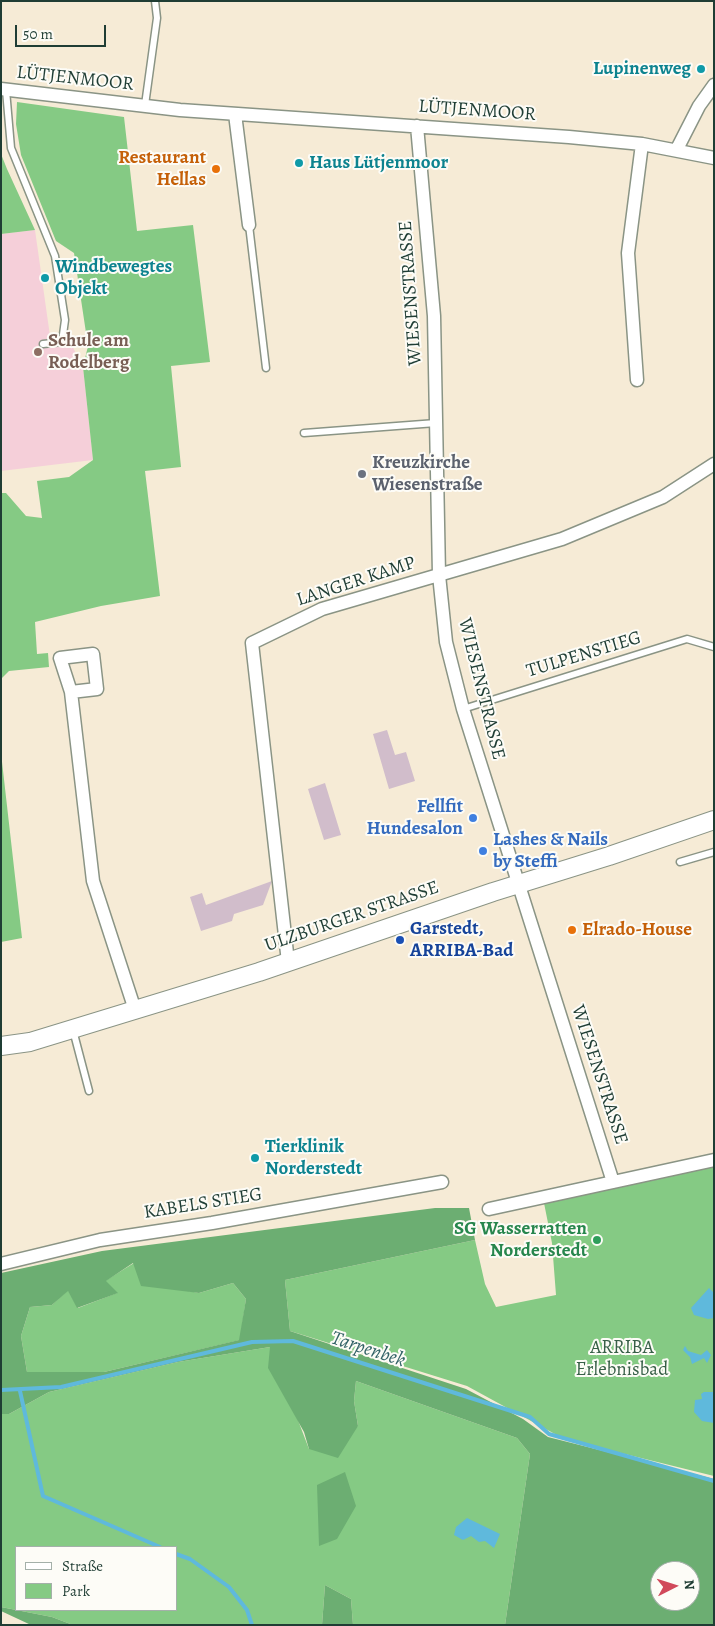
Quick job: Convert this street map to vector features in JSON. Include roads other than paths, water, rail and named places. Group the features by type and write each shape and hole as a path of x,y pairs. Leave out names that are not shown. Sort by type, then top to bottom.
{"main road":[{"name":"ULZBURGER STRASSE","path":"1,1046 30,1042 288,962 519,883 609,856 714,820"}],"street":[{"path":"677,149 699,106 714,85"},
{"name":"LÜTJENMOOR","path":"3,90 235,114 528,133 642,144 677,149 714,158"},
{"path":"235,114 249,224"},
{"name":"WIESENSTRASSE","path":"417,126 434,316 439,575 446,642 463,709 613,1182"},
{"path":"637,380 628,253 642,144"},
{"name":"LANGER KAMP","path":"288,962 252,643 322,609 562,539 663,497 714,464"},
{"path":"71,692 93,881 135,1010"},
{"path":"489,1209 714,1160"},
{"name":"KABELS STIEG","path":"1,1264 100,1240 212,1223 442,1182"}],"lane":[{"name":"LÜTJENMOOR","path":"145,106 157,18 155,1"},
{"path":"3,90 11,148 39,214 57,265 65,320 62,342 44,344"},
{"path":"249,224 266,368"},
{"path":"304,433 436,423"},
{"name":"TULPENSTIEG","path":"463,709 687,638 714,647"},
{"path":"680,862 714,852"},
{"path":"73,1029 89,1091"}],"water":[{"path":"709,1288 714,1293 714,1318 708,1319 694,1315 691,1308"},
{"path":"685,1346 688,1351 701,1355 707,1350 711,1355 707,1363 704,1358 692,1364 690,1357 683,1350"},
{"path":"704,1392 714,1392 714,1423 702,1421 694,1412 695,1400 702,1399 701,1394"},
{"path":"467,1518 500,1534 494,1548 485,1541 479,1542 471,1536 463,1540 454,1535 456,1527"}],"waterway":[{"name":"Tarpenbek","path":"1,1390 61,1387 252,1342 293,1341 530,1417 549,1434 714,1481"},
{"path":"20,1391 43,1496 158,1546"},
{"path":"178,1555 190,1559 229,1587 247,1610 252,1625"}],"place":[{"name":"Lupinenweg","path":"701,69"},
{"name":"Haus Lütjenmoor","path":"299,163"},
{"name":"Restaurant Hellas","path":"216,169"},
{"name":"Windbewegtes Objekt","path":"45,278"},
{"name":"Schule am Rodelberg","path":"38,352"},
{"name":"Kreuzkirche Wiesenstraße","path":"362,474"},
{"name":"Fellfit Hundesalon","path":"473,818"},
{"name":"Lashes & Nails by Steffi","path":"483,851"},
{"name":"Elrado-House","path":"572,930"},
{"name":"Garstedt, ARRIBA-Bad","path":"400,940"},
{"name":"Tierklinik Norderstedt","path":"255,1158"},
{"name":"SG Wasserratten Norderstedt","path":"597,1240"}],"park label":[{"name":"ARRIBA Erlebnisbad","path":"622,1359"}]}
